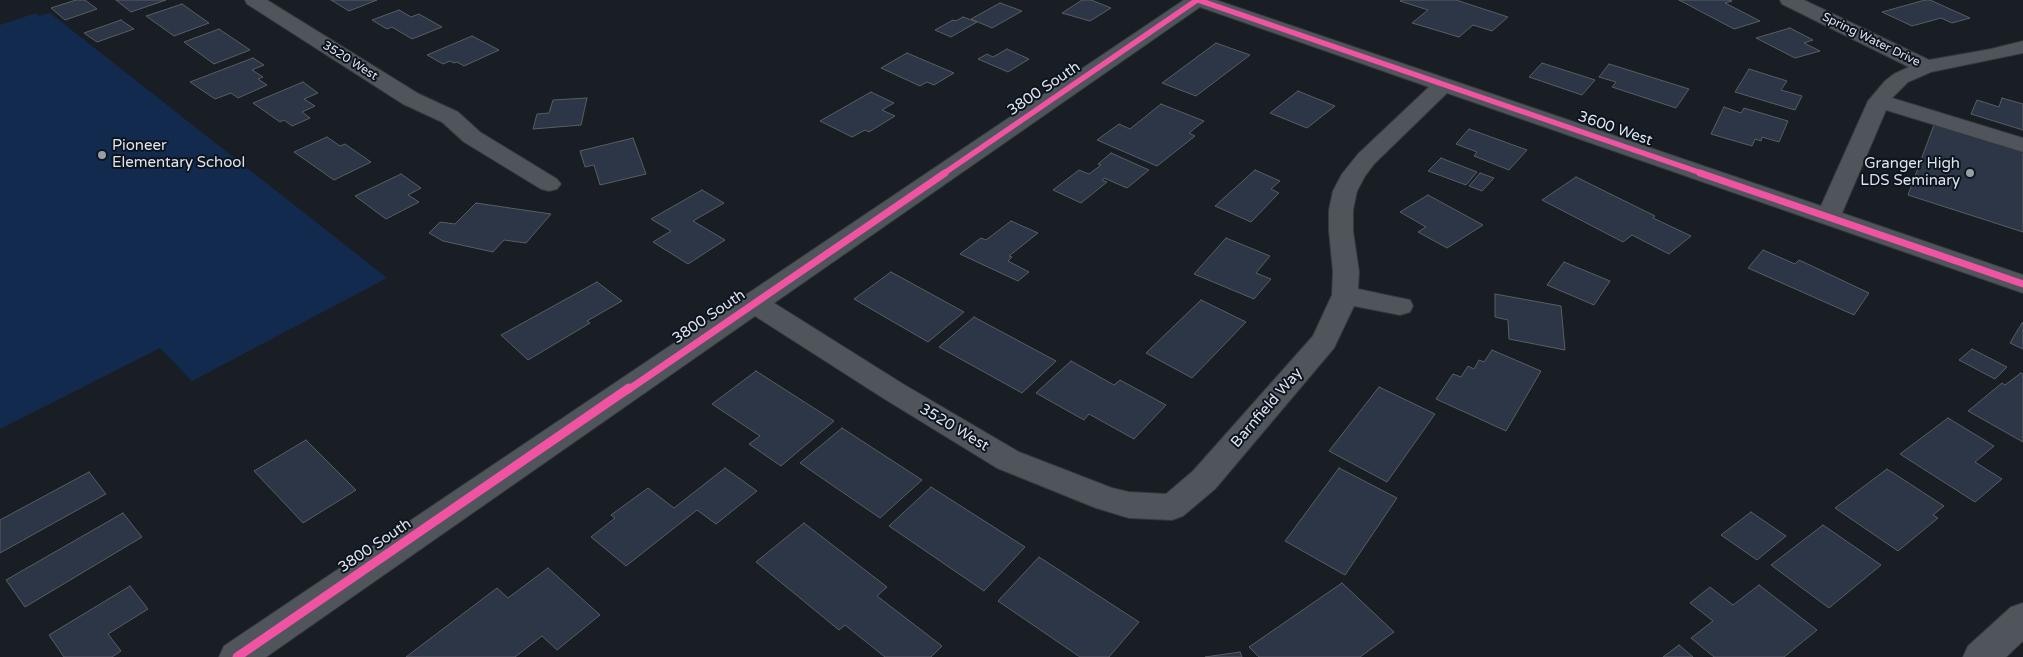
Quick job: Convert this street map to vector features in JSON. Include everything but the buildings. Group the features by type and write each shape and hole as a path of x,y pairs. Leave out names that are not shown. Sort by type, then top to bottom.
{"street":[{"name":"3520 West","path":"254,0 411,99 450,117 472,137 549,184"},
{"name":"3600 West","path":"1198,0 2023,284"},
{"name":"3800 South","path":"237,657 1198,0"},
{"name":"Spring Water Drive","path":"1790,0 1926,67"},
{"path":"1828,216 1884,92 1901,78 1926,67 1992,55 2023,47"},
{"name":"Barnfield Way","path":"1172,508 1204,480 1313,356 1332,325 1344,295 1346,272 1341,230 1341,210 1345,191 1354,174 1366,159 1444,84"},
{"path":"1879,101 2023,145"},
{"path":"1344,295 1400,306"},
{"name":"3520 West","path":"754,303 893,391 1008,460 1107,499 1129,504 1172,508"},
{"path":"1981,657 2023,618"}],"shaded area":[{"name":"Pioneer Elementary School","path":"36,13 39,16 50,13 387,278 192,381 160,348 0,429 0,25"}],"cycle path":[{"path":"237,657 1197,0"},
{"path":"1198,0 2023,284"}],"place":[{"name":"Pioneer Elementary School","path":"102,155"},
{"name":"Granger High LDS Seminary","path":"1970,173"}]}
